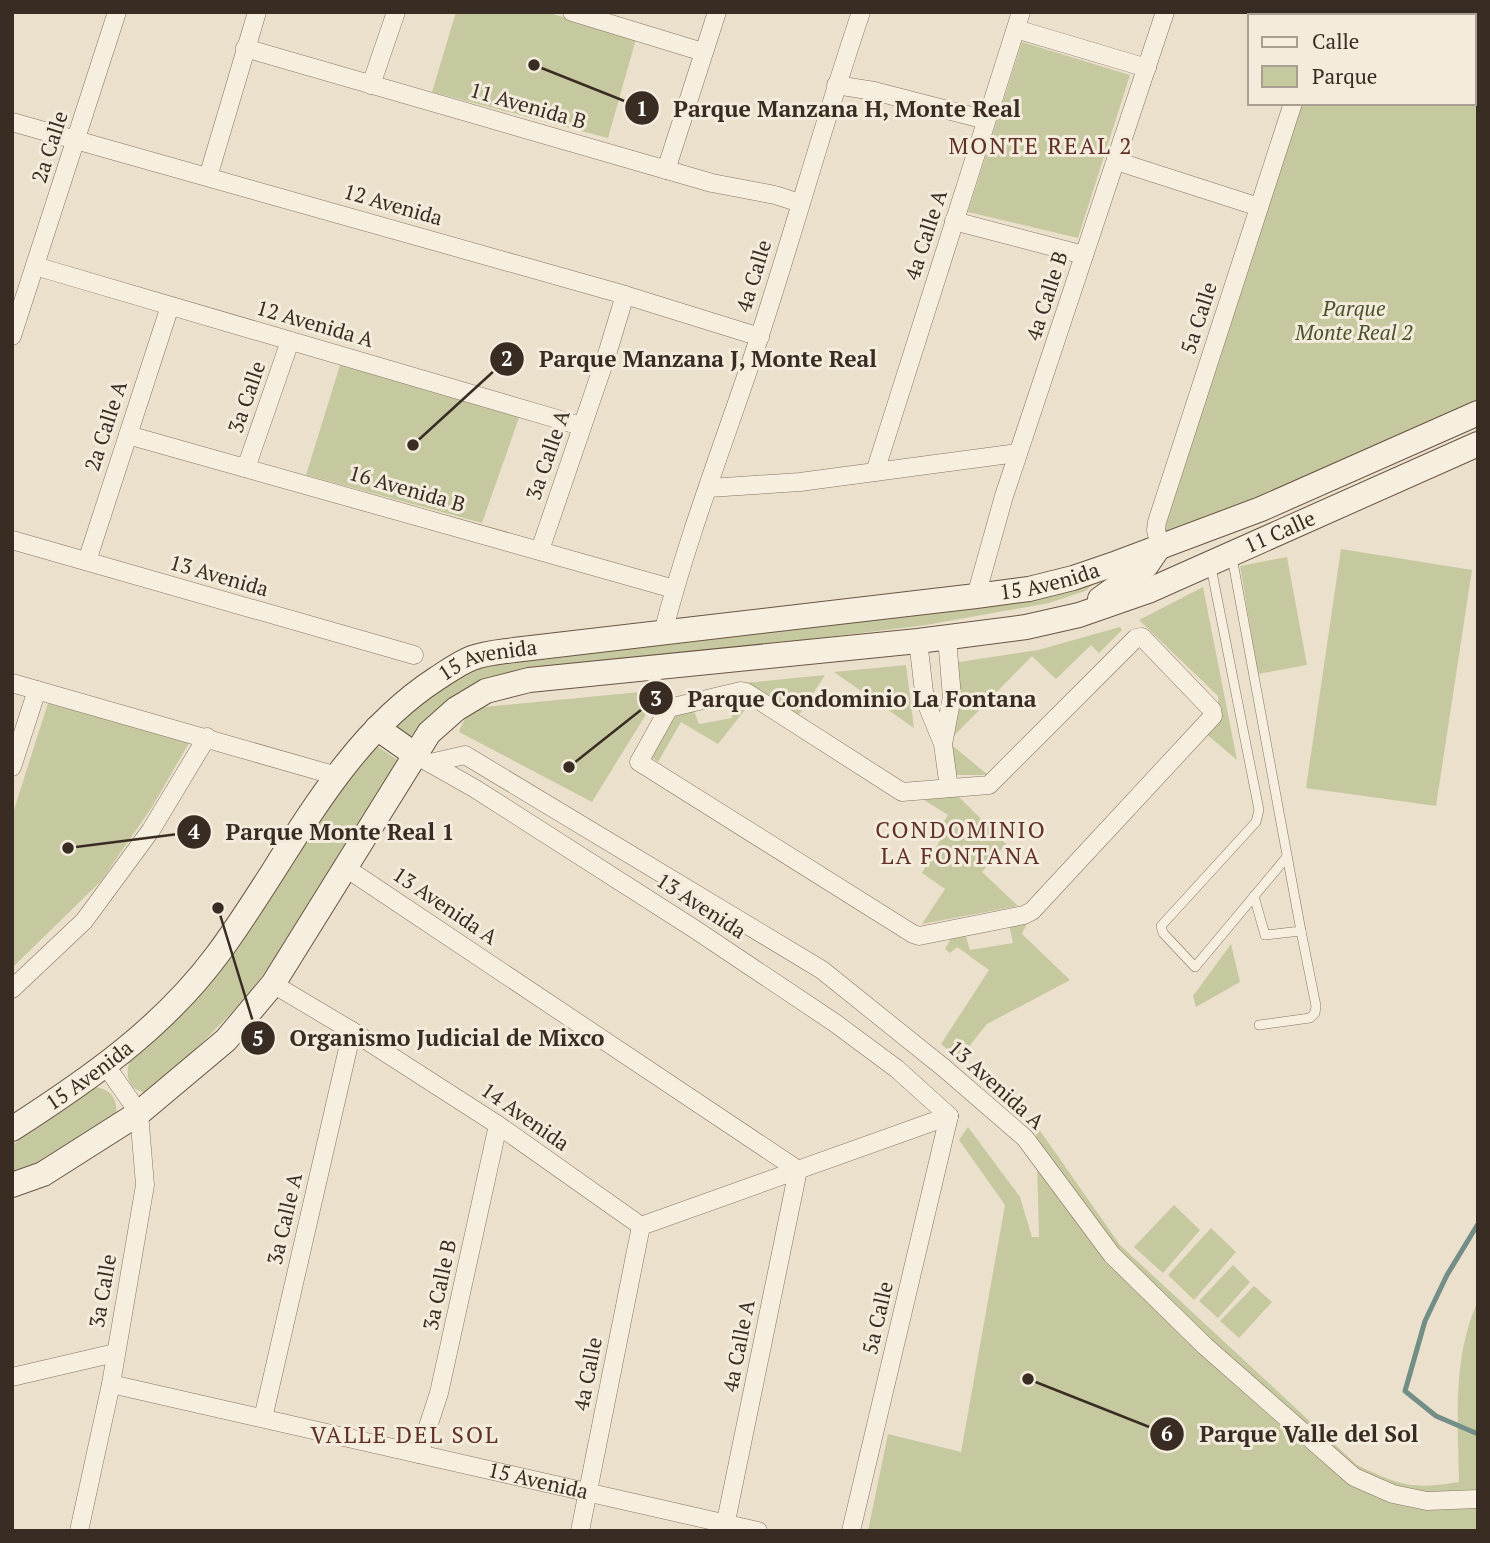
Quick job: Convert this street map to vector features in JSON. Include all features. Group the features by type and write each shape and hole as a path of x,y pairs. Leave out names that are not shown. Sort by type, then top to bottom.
{"main road":[{"name":"11 Calle","path":"1160,547 1261,509 1478,413"},
{"name":"11 Calle","path":"1079,615 1148,591 1478,444"},
{"name":"15 Avenida","path":"12,1129 106,1066 166,1015 216,956 337,776 377,728 410,696 474,658 514,649 1029,589 1073,578 1160,547"},
{"path":"1079,615 1146,566 1160,547"},
{"name":"15 Avenida","path":"12,1185 43,1174 139,1113 226,1040 272,984 346,868 422,759 429,733 456,709 486,691 529,680 804,652 948,646 1079,615"},
{"path":"377,728 422,759"}],"street":[{"name":"2a Calle","path":"12,336 117,12"},
{"path":"208,177 257,12"},
{"path":"371,85 396,12"},
{"path":"572,12 703,52"},
{"path":"666,170 717,12"},
{"name":"4a Calle","path":"663,633 674,589 760,337 836,85 861,12"},
{"name":"4a Calle B","path":"976,596 1018,453 1165,12"},
{"path":"1018,20 1146,68"},
{"name":"4a Calle A","path":"875,472 1018,20"},
{"name":"11 Avenida B","path":"245,48 712,183 775,195 800,203"},
{"path":"836,85 874,91 986,120"},
{"name":"5a Calle","path":"1160,547 1157,522 1292,105"},
{"name":"12 Avenida","path":"12,122 625,295 760,337"},
{"path":"1115,161 1259,207"},
{"path":"954,221 1084,256"},
{"name":"12 Avenida A","path":"35,267 581,426"},
{"name":"3a Calle A","path":"540,550 625,295"},
{"name":"2a Calle A","path":"87,562 170,306"},
{"name":"3a Calle","path":"246,468 290,341"},
{"name":"16 Avenida B","path":"128,435 674,589"},
{"path":"709,488 735,484 800,482 1018,453"},
{"name":"13 Avenida","path":"12,540 414,655"},
{"path":"1142,637 1213,712 1213,716 1032,911 1024,915 919,936 640,763 639,759 669,708 741,691 897,790 902,792 949,788 989,786 993,783 1136,638 1142,637"},
{"path":"943,744 952,697 948,646"},
{"path":"919,649 925,700 943,744 949,788"},
{"path":"12,683 337,776"},
{"path":"12,767 37,690"},
{"path":"12,989 84,921 151,830 207,737"},
{"name":"13 Avenida A","path":"422,759 465,755 822,970 944,1068 1025,1138 1112,1255 1205,1346 1354,1477 1393,1494 1427,1501 1478,1499"},
{"name":"13 Avenida","path":"422,759 474,788 684,922 835,1023 898,1069 949,1116"},
{"name":"13 Avenida A","path":"346,868 798,1170"},
{"name":"14 Avenida","path":"272,984 352,1031 498,1125 640,1226"},
{"name":"3a Calle A","path":"263,1418 352,1031"},
{"path":"106,1066 139,1113"},
{"name":"3a Calle","path":"79,1531 111,1384 145,1185 139,1113"},
{"path":"640,1226 949,1116"},
{"name":"5a Calle","path":"852,1531 949,1116"},
{"name":"3a Calle B","path":"419,1454 439,1393 498,1125"},
{"name":"4a Calle A","path":"725,1527 798,1170"},
{"name":"4a Calle","path":"580,1531 640,1226"},
{"path":"12,1377 115,1353"},
{"name":"15 Avenida","path":"111,1384 588,1492 725,1527 758,1531"}],"lane":[{"path":"1221,557 1259,810 1256,822 1161,926 1163,933 1195,967 1286,858"},
{"path":"1221,557 1316,1006 1315,1013 1310,1018 1259,1025"},
{"path":"1254,896 1265,935 1301,931"}],"green space":[{"path":"456,12 546,12 636,39 608,138 432,92"},
{"name":"Parque Monte Real 2","path":"1478,12 1478,403 1260,505 1155,538 1294,105 1476,105 1476,14 1324,14"},
{"path":"1022,42 1130,75 1078,238 968,212"},
{"path":"340,365 520,415 482,523 306,475"},
{"path":"1341,549 1472,570 1436,806 1306,788"},
{"path":"1287,557 1307,665 1258,674 1240,566"},
{"path":"1116,567 1085,591 1049,603 926,625 486,679 444,704 409,739 392,728 411,706 472,669 509,660"},
{"path":"1203,587 1237,760 1205,733 1219,715 1218,696 1139,620"},
{"path":"1120,627 1122,630 1099,653 1091,645 1056,679 1032,656 951,739 946,664 1038,650"},
{"path":"906,665 914,728 834,672"},
{"path":"825,675 797,718 744,683"},
{"path":"661,690 592,802 459,732 468,716 484,707"},
{"path":"741,700 748,706 718,744 681,722 658,762 650,756 677,713 694,711 699,724 732,718 731,705"},
{"path":"48,703 189,743 152,807 101,881 12,968 12,816"},
{"path":"947,741 988,775 950,773"},
{"path":"374,744 399,761 333,871 280,952 221,1023 150,1093 137,1090 128,1078 130,1059"},
{"path":"957,795 1006,844 982,872 1018,906 922,924 945,889 922,873 944,833 939,829 948,815 924,800"},
{"path":"1028,921 1022,934 1070,980 987,1024 959,1059 941,1044 989,970 957,947 950,953 945,949 953,935 965,933 970,950 1013,943 1009,925"},
{"path":"1231,944 1240,982 1196,1007 1193,996"},
{"path":"96,1087 107,1091 113,1097 116,1117 32,1167 12,1174 12,1145"},
{"path":"1036,1125 1120,1245 1357,1465 1384,1477 1406,1484 1429,1486 1459,1482 1460,1367 1470,1322 1478,1301 1478,1531 868,1531 888,1434 961,1452 1005,1205 959,1140 968,1127 1020,1197 1032,1237 1039,1237"},
{"path":"1174,1205 1200,1230 1163,1273 1134,1247"},
{"path":"1211,1228 1236,1252 1194,1300 1168,1275"},
{"path":"1233,1265 1250,1282 1218,1318 1199,1301"},
{"path":"1254,1286 1272,1302 1239,1338 1220,1321"}],"waterway":[{"path":"1478,1224 1447,1275 1425,1321 1405,1391 1436,1416 1478,1434"}],"place":[{"name":"Parque Manzana H, Monte Real","path":"534,65"},
{"name":"Parque Manzana J, Monte Real","path":"413,445"},
{"name":"Parque Condominio La Fontana","path":"569,767"},
{"name":"Parque Monte Real 1","path":"68,848"},
{"name":"Organismo Judicial de Mixco","path":"218,908"},
{"name":"Parque Valle del Sol","path":"1028,1379"}],"district":[{"name":"MONTE REAL 2","path":"1041,146"},
{"name":"CONDOMINIO LA FONTANA","path":"961,843"},
{"name":"VALLE DEL SOL","path":"405,1435"}]}
